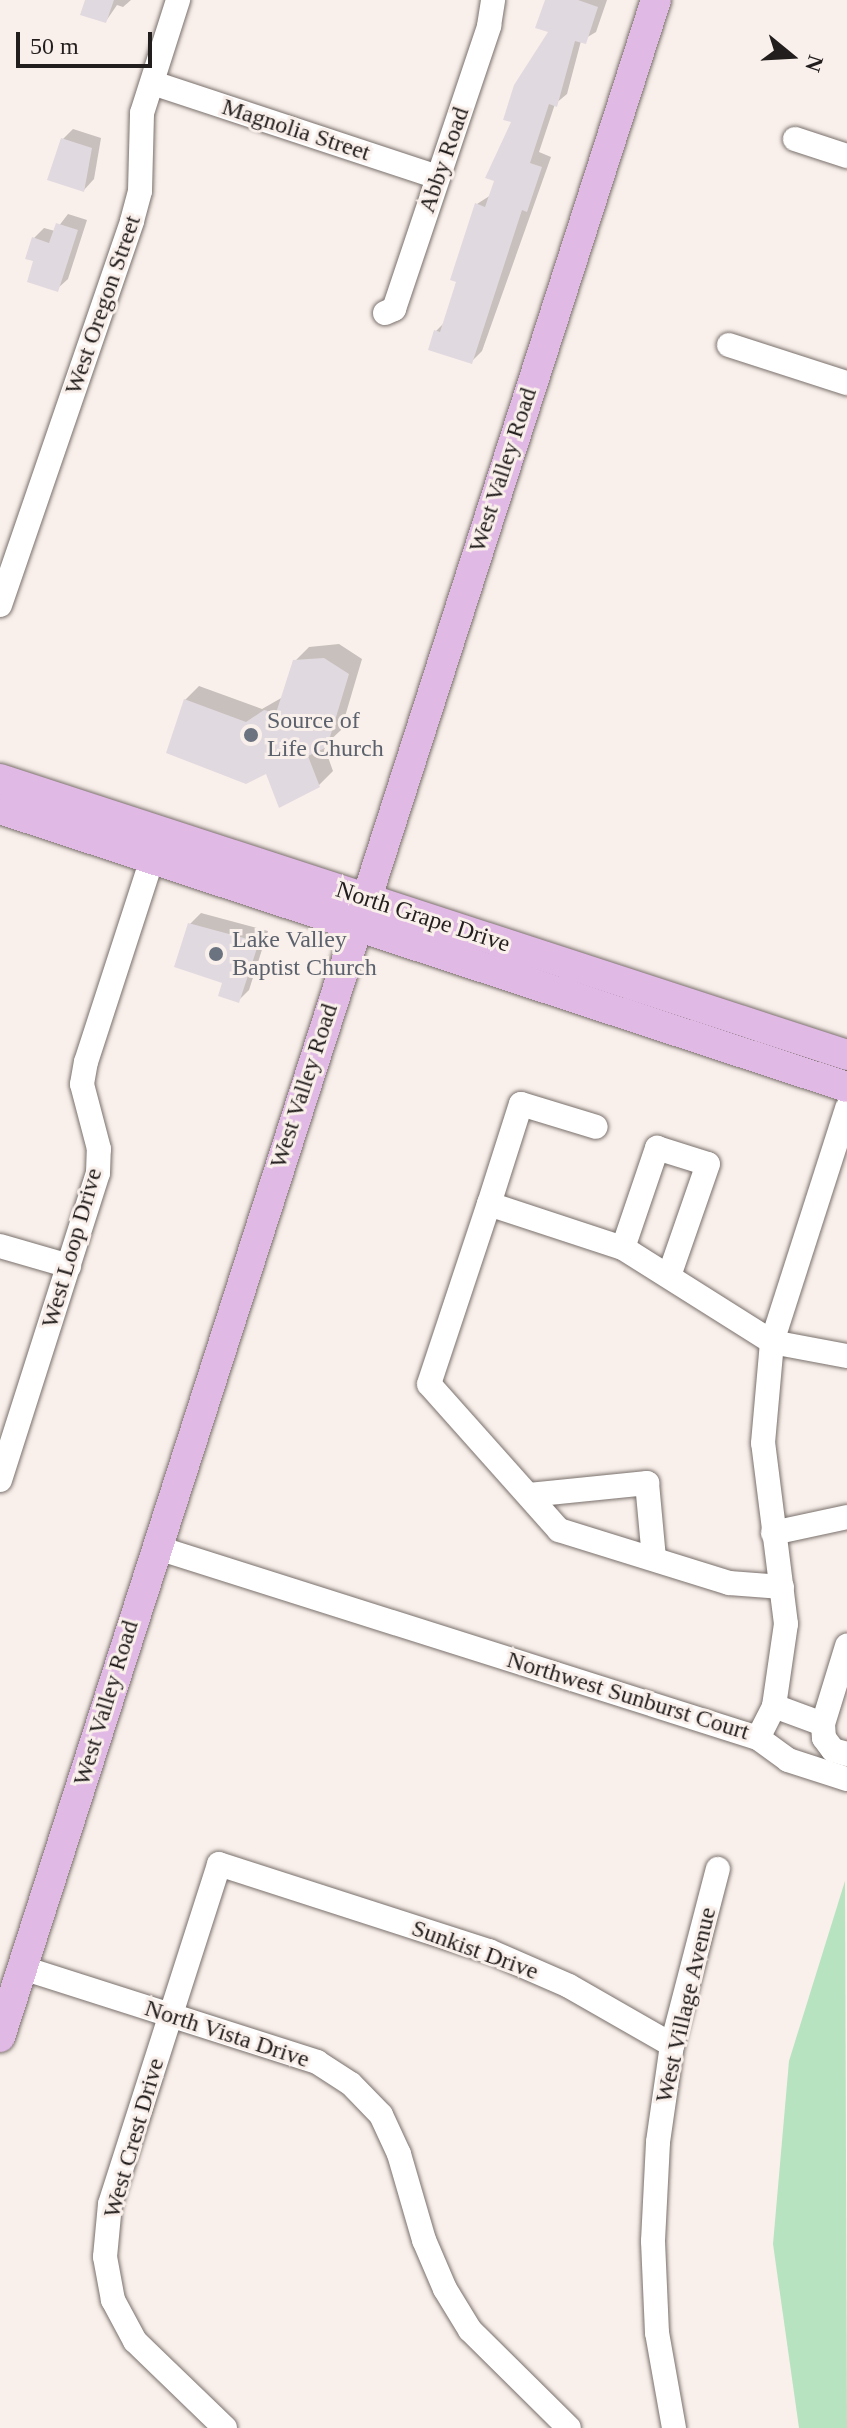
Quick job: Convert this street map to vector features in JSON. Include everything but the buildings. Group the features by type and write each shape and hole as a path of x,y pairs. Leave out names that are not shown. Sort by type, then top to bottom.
{"main road":[{"name":"West Valley Road","path":"0,2037 364,898 656,0"},
{"name":"North Grape Drive","path":"0,779 355,927 847,1087"},
{"path":"0,809 157,845"},
{"name":"North Grape Drive","path":"157,845 364,898 847,1055"}],"street":[{"name":"West Oregon Street","path":"0,605 132,221 140,191 142,113 178,0"},
{"name":"Abby Road","path":"385,313 394,309 489,26 493,0"},
{"name":"Magnolia Street","path":"153,83 438,177"},
{"path":"795,139 847,156"},
{"path":"729,345 847,383"},
{"name":"West Loop Drive","path":"0,1480 98,1173 99,1149 82,1084 86,1062 157,845"},
{"path":"596,1127 521,1104 429,1384 559,1530 729,1583 782,1587"},
{"name":"Northwest Sunburst Court","path":"155,1547 758,1738 774,1706 784,1663 782,1587 763,1443 772,1342 847,1108"},
{"path":"623,1248 657,1148 708,1164 670,1273"},
{"path":"489,1204 623,1248 670,1273 772,1342 847,1356"},
{"path":"0,1246 69,1266"},
{"path":"529,1495 647,1483 654,1559"},
{"path":"773,1533 847,1517"},
{"path":"847,1646 823,1724 824,1738 833,1750 847,1754"},
{"path":"774,1706 823,1724"},
{"path":"758,1738 788,1760 847,1779"},
{"name":"West Crest Drive","path":"225,2428 135,2341 113,2300 105,2257 110,2204 215,1859 268,1879"},
{"name":"West Village Avenue","path":"674,2428 657,2333 653,2241 658,2142 672,2045 718,1869"},
{"name":"Sunkist Drive","path":"268,1879 489,1951 569,1986 672,2045"},
{"name":"North Vista Drive","path":"23,1968 317,2062 351,2084 381,2115 399,2154 424,2240 445,2289 470,2330 569,2428"}],"green space":[{"path":"845,1881 847,2428 799,2428 773,2244 789,2061"}],"place":[{"name":"Source of Life Church","path":"251,735"},
{"name":"Lake Valley Baptist Church","path":"216,954"}]}
